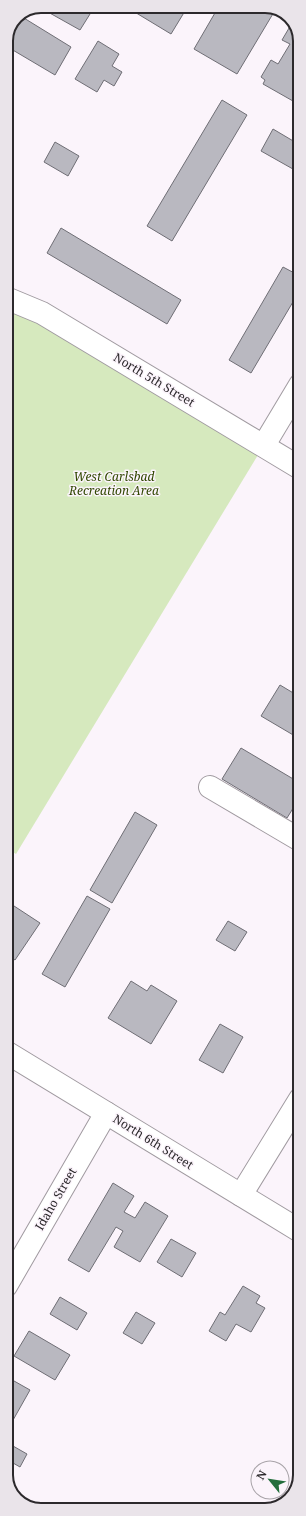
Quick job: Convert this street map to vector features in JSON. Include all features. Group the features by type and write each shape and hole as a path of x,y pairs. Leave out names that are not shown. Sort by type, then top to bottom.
{"street":[{"name":"North 5th Street","path":"13,301 42,313 293,464"},
{"path":"264,445 293,397"},
{"path":"210,787 293,836"},
{"name":"North 6th Street","path":"13,1056 293,1227"},
{"path":"241,1195 293,1111"},
{"name":"Idaho Street","path":"13,1274 106,1113"}],"green space":[{"name":"West Carlsbad Recreation Area","path":"13,302 264,445 16,854 13,852"}],"building":[{"path":"50,13 91,13 80,30"},
{"path":"136,13 184,13 171,34"},
{"path":"215,13 273,14 237,74 194,49"},
{"path":"24,18 71,47 55,75 13,50 15,30"},
{"path":"289,28 293,37 293,101 263,84 265,80 261,77 271,60 278,64 290,44 282,40"},
{"path":"98,41 119,54 112,66 122,72 114,86 104,80 97,92 75,79"},
{"path":"222,100 247,115 172,241 147,226"},
{"path":"273,129 293,141 293,169 261,151"},
{"path":"55,142 79,156 68,176 44,162"},
{"path":"61,228 181,300 167,324 47,253"},
{"path":"283,267 293,272 293,302 251,373 229,360"},
{"path":"280,685 293,693 293,735 261,716"},
{"path":"241,748 293,779 293,808 287,818 222,779"},
{"path":"135,812 157,825 112,903 90,890"},
{"path":"87,896 110,909 65,987 42,974"},
{"path":"13,905 40,923 15,960 13,959"},
{"path":"228,921 247,932 235,951 216,940"},
{"path":"131,981 147,991 151,985 177,1001 151,1044 108,1018"},
{"path":"220,1024 243,1037 223,1073 199,1060"},
{"path":"113,1183 134,1196 124,1212 135,1218 145,1202 168,1216 140,1262 114,1247 123,1231 116,1227 89,1272 68,1260"},
{"path":"171,1239 196,1253 182,1277 157,1262"},
{"path":"243,1286 260,1296 256,1303 265,1308 251,1332 236,1324 226,1341 209,1331 220,1312 225,1315"},
{"path":"60,1297 87,1313 77,1330 50,1314"},
{"path":"136,1312 155,1323 142,1344 123,1333"},
{"path":"29,1331 70,1355 55,1380 14,1356"},
{"path":"13,1380 30,1390 13,1420"},
{"path":"13,1446 27,1454 20,1467 13,1463"}]}
